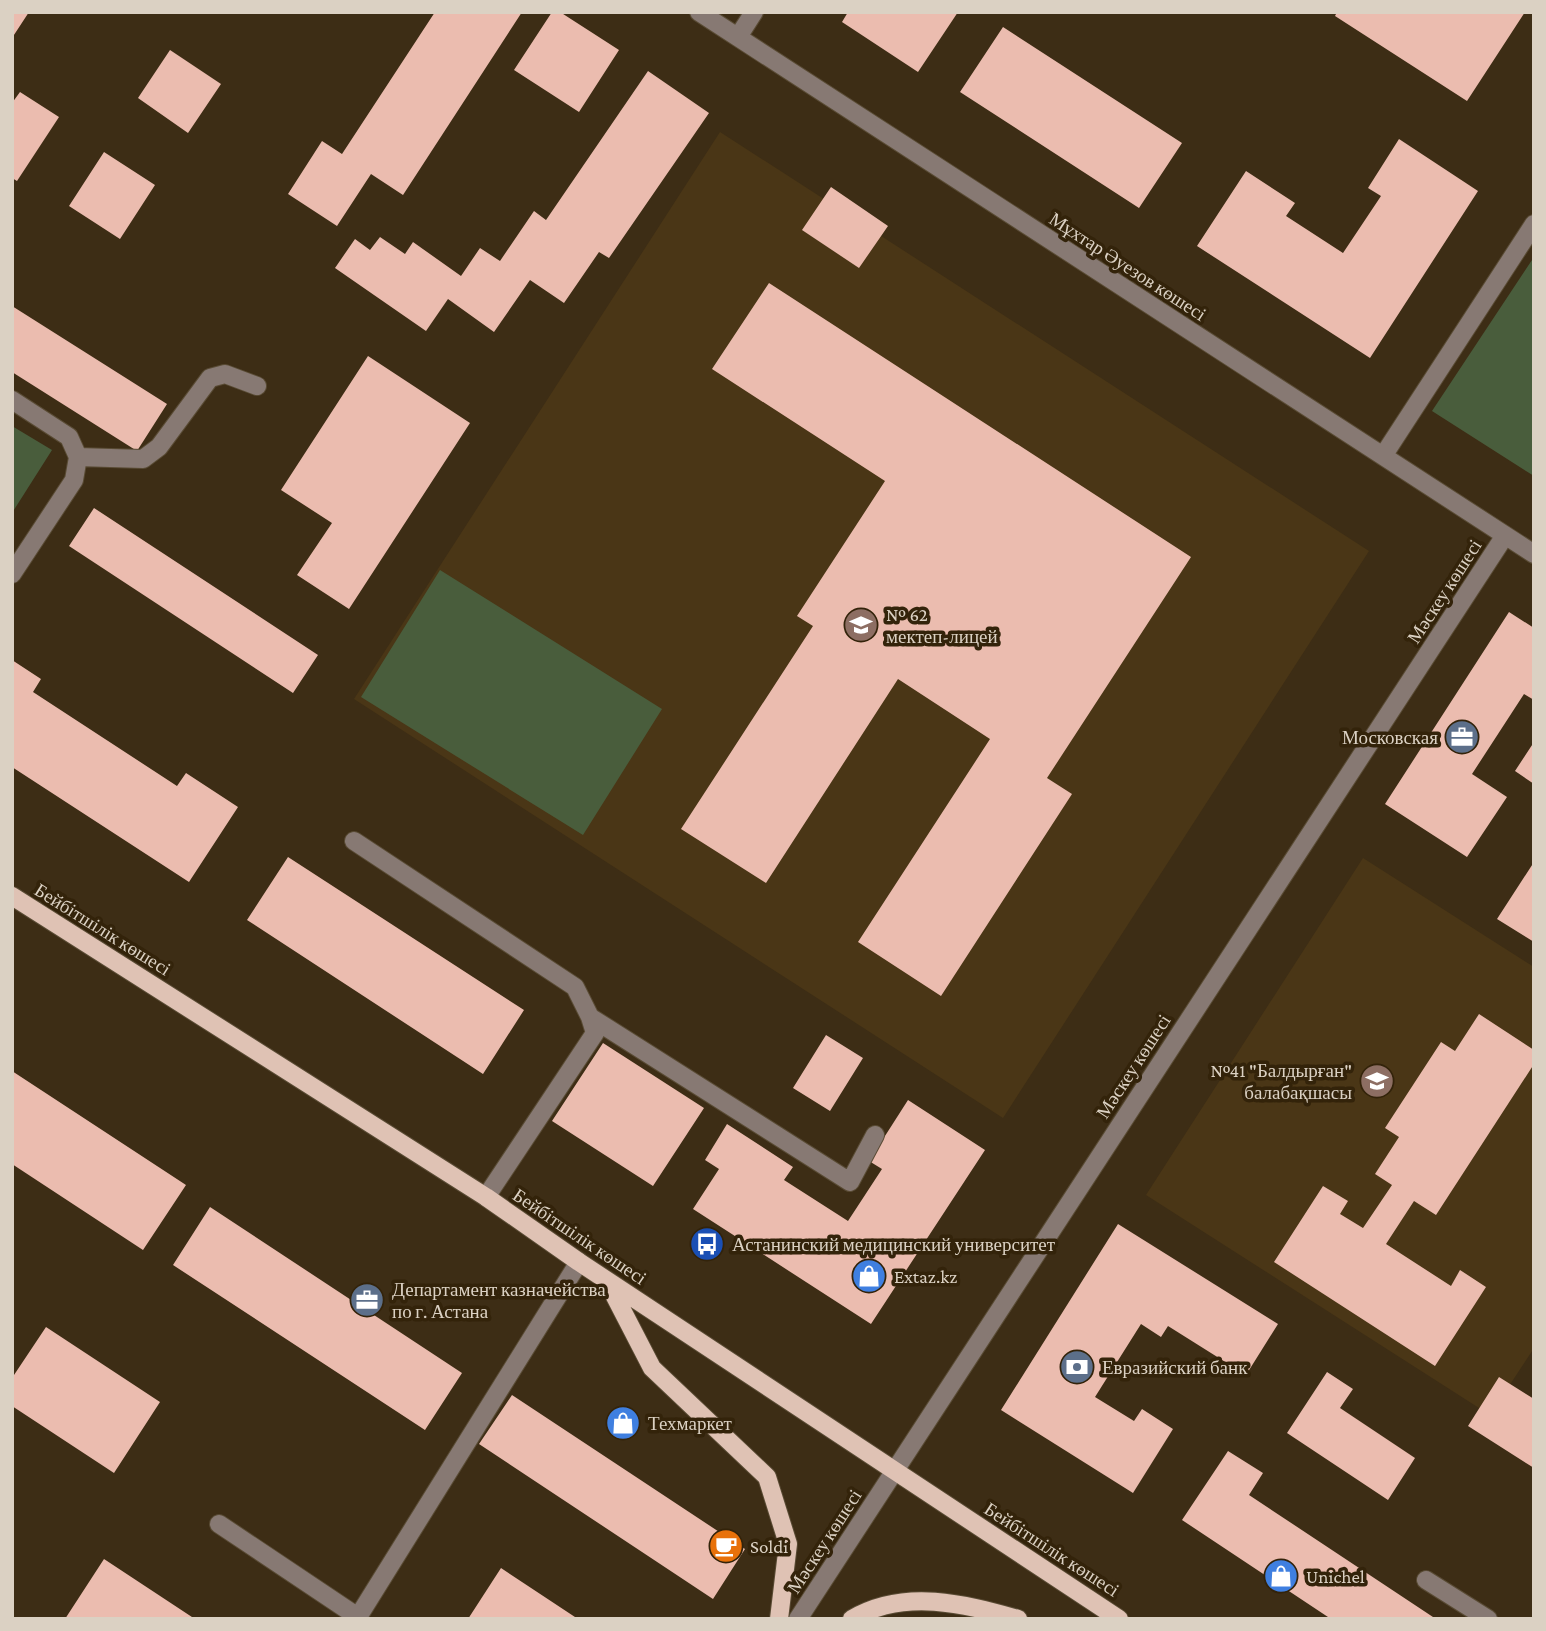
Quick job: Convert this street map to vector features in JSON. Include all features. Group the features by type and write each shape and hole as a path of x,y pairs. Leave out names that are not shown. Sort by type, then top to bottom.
{"main road":[{"name":"Бейбітшілік көшесі","path":"12,896 486,1197 579,1262 1119,1619"},
{"path":"605,1278 652,1368 768,1476 788,1545 779,1619"},
{"path":"852,1619 903,1601 960,1603 1018,1619"}],"street":[{"name":"Мұхтар Әуезов көшесі","path":"699,12 1534,554"},
{"path":"738,37 754,12"},
{"path":"1383,456 1534,224"},
{"path":"78,457 143,459 159,447 210,378 225,374 257,386"},
{"path":"12,400 69,438 78,457 74,480 12,574"},
{"name":"Мәскеу көшесі","path":"798,1619 1504,537"},
{"path":"354,841 575,987 590,1017 595,1033 486,1197"},
{"path":"590,1017 850,1182 875,1135"},
{"path":"219,1524 358,1617 579,1262"},
{"path":"1426,1580 1488,1619"}],"shaded area":[{"name":"№ 62 мектеп-лицей","path":"720,132 1369,551 1003,1118 354,699"},
{"name":"№41 \"Балдырған\" балабақшасы","path":"1363,858 1534,967 1534,1348 1490,1415 1146,1195"}],"green space":[{"path":"1534,257 1534,476 1432,411"},
{"path":"12,426 52,450 12,513"},
{"path":"440,570 662,709 583,835 361,697"}],"building":[{"path":"12,12 29,12 12,38"},
{"path":"435,12 522,12 403,195 371,174 337,226 288,194 322,141 342,154"},
{"path":"552,12 560,12 619,50 579,112 514,70"},
{"path":"848,12 958,12 918,72 842,22"},
{"path":"1337,12 1525,12 1467,101 1335,16"},
{"path":"1003,27 1182,143 1139,208 960,92"},
{"path":"170,50 221,84 188,133 138,98"},
{"path":"648,71 709,113 609,258 599,252 564,303 530,280 494,332 448,299 426,331 335,268 355,239 370,250 380,237 405,254 413,242 461,276 480,248 500,261 534,211 546,220"},
{"path":"20,92 59,117 17,181 12,178 12,103"},
{"path":"1399,139 1478,191 1370,358 1197,246 1246,171 1295,203 1286,216 1343,253 1381,196 1368,188"},
{"path":"104,152 155,185 120,239 69,206"},
{"path":"831,187 888,226 859,268 802,230"},
{"path":"769,283 1191,557 1047,778 1072,794 941,996 858,942 990,739 898,679 766,883 681,829 813,626 797,616 885,481 712,369"},
{"path":"12,306 167,404 137,451 12,372"},
{"path":"368,356 470,423 349,609 297,575 332,523 281,490"},
{"path":"94,508 318,655 293,693 69,546"},
{"name":"Московская","path":"1509,612 1534,628 1534,700 1524,694 1472,774 1507,797 1467,857 1385,804"},
{"path":"12,660 41,679 33,692 177,786 186,773 238,807 189,882 12,767"},
{"path":"1534,742 1534,784 1515,771"},
{"path":"288,857 524,1010 483,1074 247,920"},
{"path":"1534,862 1534,942 1497,919"},
{"path":"1479,1014 1534,1050 1534,1064 1436,1215 1414,1201 1386,1244 1451,1286 1460,1270 1486,1287 1435,1366 1274,1262 1323,1186 1348,1201 1340,1214 1363,1228 1392,1185 1375,1174 1399,1137 1385,1128 1441,1042 1455,1051"},
{"path":"826,1035 863,1058 830,1111 793,1088"},
{"path":"603,1043 704,1108 653,1186 552,1121"},
{"path":"12,1071 186,1185 143,1250 12,1164"},
{"path":"908,1100 985,1150 871,1324 693,1209 719,1169 705,1160 727,1124 793,1167 784,1180 848,1221 882,1169 869,1161"},
{"path":"210,1207 462,1373 425,1430 173,1265"},
{"path":"1118,1224 1278,1324 1246,1375 1168,1326 1161,1337 1141,1324 1095,1397 1134,1421 1142,1409 1173,1429 1133,1493 1001,1410"},
{"path":"46,1327 160,1402 114,1473 12,1406 12,1378"},
{"path":"1327,1372 1353,1389 1340,1408 1415,1458 1388,1500 1287,1433"},
{"path":"1499,1377 1534,1399 1534,1468 1468,1426"},
{"path":"512,1395 745,1549 713,1599 479,1444"},
{"path":"1228,1451 1263,1473 1249,1495 1436,1619 1331,1619 1182,1520"},
{"path":"104,1559 195,1619 65,1619"},
{"path":"501,1568 578,1619 468,1619"}],"place":[{"name":"№ 62 мектеп-лицей","path":"861,625"},
{"name":"Московская","path":"1462,737"},
{"name":"№41 \"Балдырған\" балабақшасы","path":"1377,1081"},
{"name":"Астанинский медицинский университет","path":"707,1244"},
{"name":"Extaz.kz","path":"869,1276"},
{"name":"Департамент казначейства по г. Астана","path":"367,1300"},
{"name":"Евразийский банк","path":"1077,1367"},
{"name":"Техмаркет","path":"623,1423"},
{"name":"Soldi","path":"726,1546"},
{"name":"Unichel","path":"1281,1576"}]}
